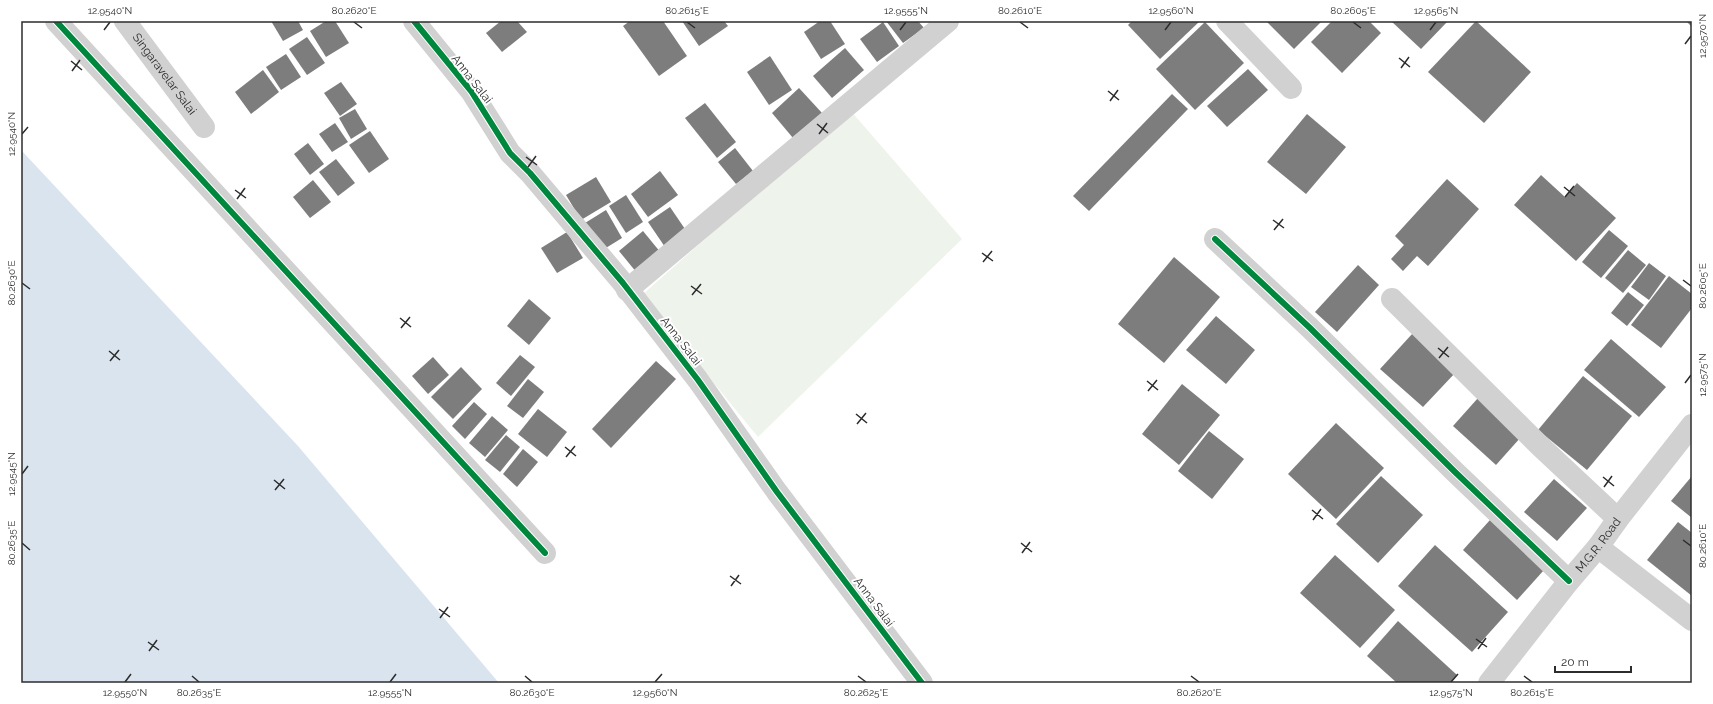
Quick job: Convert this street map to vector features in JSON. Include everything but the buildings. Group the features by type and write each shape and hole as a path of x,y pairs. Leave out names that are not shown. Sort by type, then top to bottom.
{"street":[{"path":"56,21 545,553"},
{"name":"Singaravelar Salai","path":"125,21 204,127"},
{"name":"Anna Salai","path":"414,21 471,91 510,153 554,202 628,290 698,380 778,492 922,683"},
{"path":"628,290 948,21"},
{"path":"1227,21 1291,88"},
{"path":"1215,239 1310,328 1569,581"},
{"path":"1392,299 1539,445 1618,519"},
{"name":"M.G.R. Road","path":"1488,683 1569,581 1598,548 1618,519 1692,425"},
{"path":"1598,548 1692,620"}],"shaded area":[{"path":"850,110 962,239 758,437 642,295"},
{"path":"21,150 298,446 499,683 21,683"}],"cycle path":[{"path":"56,21 545,553"},
{"path":"414,21 471,91 510,153 530,173 623,283 698,380 777,492 922,683"},
{"path":"1215,239 1310,328 1454,471 1569,581"}]}
